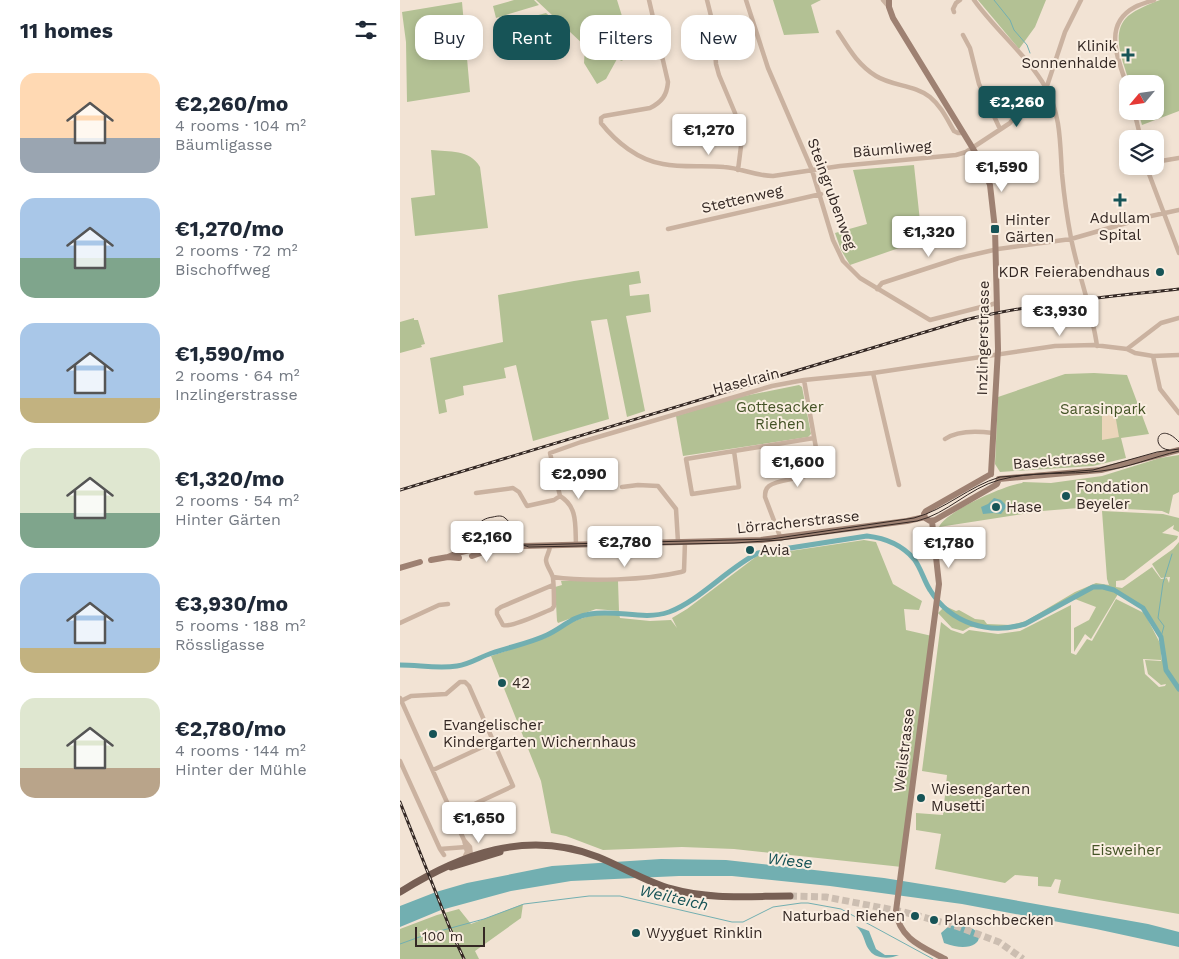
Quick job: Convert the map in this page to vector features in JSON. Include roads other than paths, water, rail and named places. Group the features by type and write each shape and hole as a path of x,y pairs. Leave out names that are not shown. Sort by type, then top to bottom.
{"main road":[{"path":"400,886 410,884 467,859 510,848 534,846 576,851 597,857 647,881 671,889 707,895 790,896"},
{"path":"400,892 410,884"}],"street":[{"name":"Bäumliweg","path":"649,0 668,82 668,91 663,100 650,108 613,114 602,118 600,123 630,150 645,159 664,164 726,167 762,176 956,155 966,152 1010,123 1028,98 1046,88"},
{"path":"707,0 713,24 718,69 739,128 738,170"},
{"name":"Steingrubenweg","path":"746,0 768,68 812,170 821,194 833,240 843,261 860,278 930,320 997,303"},
{"path":"883,0 889,3"},
{"path":"954,12 953,9 956,2 960,0"},
{"path":"974,0 984,15 1031,66 1046,88 1054,107 1059,125 1062,176 1072,239 1092,316 1097,346"},
{"path":"1046,88 1065,32 1081,0"},
{"path":"1123,75 1116,52 1114,36 1122,17 1136,6 1154,0"},
{"name":"Inzlingerstrasse","path":"889,3 894,18 982,164 990,185 994,210 997,303 997,355 991,474"},
{"path":"838,32 853,56 866,69 881,79 928,95 938,104 954,131 958,134 964,132"},
{"path":"963,34 970,48 979,84 1000,128"},
{"path":"1164,160 1179,158"},
{"path":"1149,175 1179,253"},
{"name":"Stettenweg","path":"668,229 821,194"},
{"path":"877,289 882,283 959,258 996,250 1072,239 1128,222 1179,210"},
{"path":"1127,349 1161,323 1179,318"},
{"name":"Haselrain","path":"560,496 550,453 581,442 772,386 1055,346 1097,346 1127,349 1135,353 1153,356 1179,354"},
{"path":"1153,356 1160,389 1179,413"},
{"path":"873,373 899,485"},
{"path":"781,539 764,497 765,490 770,485 807,476 812,473 817,460 804,380"},
{"path":"945,438 970,432 992,433"},
{"path":"734,451 739,488 692,494 686,459 734,451 814,438"},
{"name":"Baselstrasse","path":"998,479 1100,470 1179,450"},
{"path":"991,474 997,476 998,479 997,484 994,486 932,521 927,520 925,517 925,512 930,508 991,474"},
{"path":"553,577 576,579 640,577 684,571 685,566 676,509 658,486 638,485 622,487"},
{"path":"476,493 513,488 519,492 527,506 554,500 560,496 570,504 576,519 576,545"},
{"name":"Lörracherstrasse","path":"432,560 458,556 481,548 781,539 925,517"},
{"name":"Weilstrasse","path":"932,521 939,578 897,904 897,918 905,935 944,959"},
{"path":"550,545 550,552 546,557 546,561 553,577 554,606 552,609 507,627 503,625 497,610 553,585"},
{"name":"Lörracherstrasse","path":"472,556 493,549"},
{"path":"400,568 420,562"},
{"path":"400,623 439,605 448,604"},
{"path":"453,814 513,786 469,686 465,682 460,682 449,692 443,694 411,696 401,699 464,840 467,859"},
{"path":"432,770 493,742"},
{"path":"400,762 444,856"},
{"path":"464,840 470,847 467,859"},
{"path":"440,849 466,847"}],"water":[{"path":"994,498 1001,500 1007,506 1001,514 983,514 981,507 988,504"},
{"name":"Wiese","path":"661,859 726,860 884,878 946,888 1148,924 1179,932 1179,947 1096,929 962,904 830,886 732,876 679,876 571,881 511,891 441,910 400,927 400,906 436,892 467,883 552,866"},
{"path":"856,926 869,931 876,949 885,955 899,955 883,958 873,954"},
{"path":"949,926 963,926 973,929 978,933 979,939 976,943 969,946 958,947 944,943 941,933"}],"waterway":[{"path":"994,0 1010,20 1014,30 1027,45 1030,53"},
{"path":"400,665 443,667 462,665 492,653 540,638 584,615 600,613 649,615 669,612 691,600 758,553 867,536 887,540 899,546 914,559 939,602 960,619 985,627 998,628 1025,624 1093,587 1114,590 1143,608 1161,637 1166,670 1179,689"},
{"path":"1161,637 1164,626 1158,618 1163,583 1172,554"},
{"name":"Weilteich","path":"400,944 484,919 524,904 589,896 620,896 732,922 743,922 773,907 801,903 841,909 933,959"}],"tunnel":[{"path":"790,896 826,897 904,912 956,926 999,942 1023,959"}],"tram line":[{"path":"1169,450 1159,445 1158,441 1161,434 1166,433 1179,442"},
{"path":"1179,449 1157,452 1093,470 1000,477 914,518 771,539 523,545 489,546 482,543 478,533 480,522 499,516 504,517 510,523 520,542 523,545 529,547 734,543 781,540 928,518 988,484 1011,477 1111,470 1179,451"}],"railway":[{"path":"400,490 965,320 1044,305 1179,289"},
{"path":"400,802 464,959"}],"place":[{"name":"Klinik Sonnenhalde","path":"1128,55"},
{"name":"Adullam Spital","path":"1120,200"},
{"name":"Hinter Gärten","path":"995,229"},
{"name":"KDR Feierabendhaus","path":"1160,272"},
{"name":"Fondation Beyeler","path":"1066,496"},
{"name":"Hase","path":"996,507"},
{"name":"Avia","path":"750,550"},
{"name":"42","path":"502,683"},
{"name":"Evangelischer Kindergarten Wichernhaus","path":"433,734"},
{"name":"Wiesengarten Musetti","path":"921,798"},
{"name":"Naturbad Riehen","path":"915,916"},
{"name":"Planschbecken","path":"934,920"},
{"name":"Wyyguet Rinklin","path":"636,933"}],"park label":[{"name":"Sarasinpark","path":"1103,409"},
{"name":"Gottesacker Riehen","path":"780,416"},
{"name":"Eisweiher","path":"1126,850"}]}
